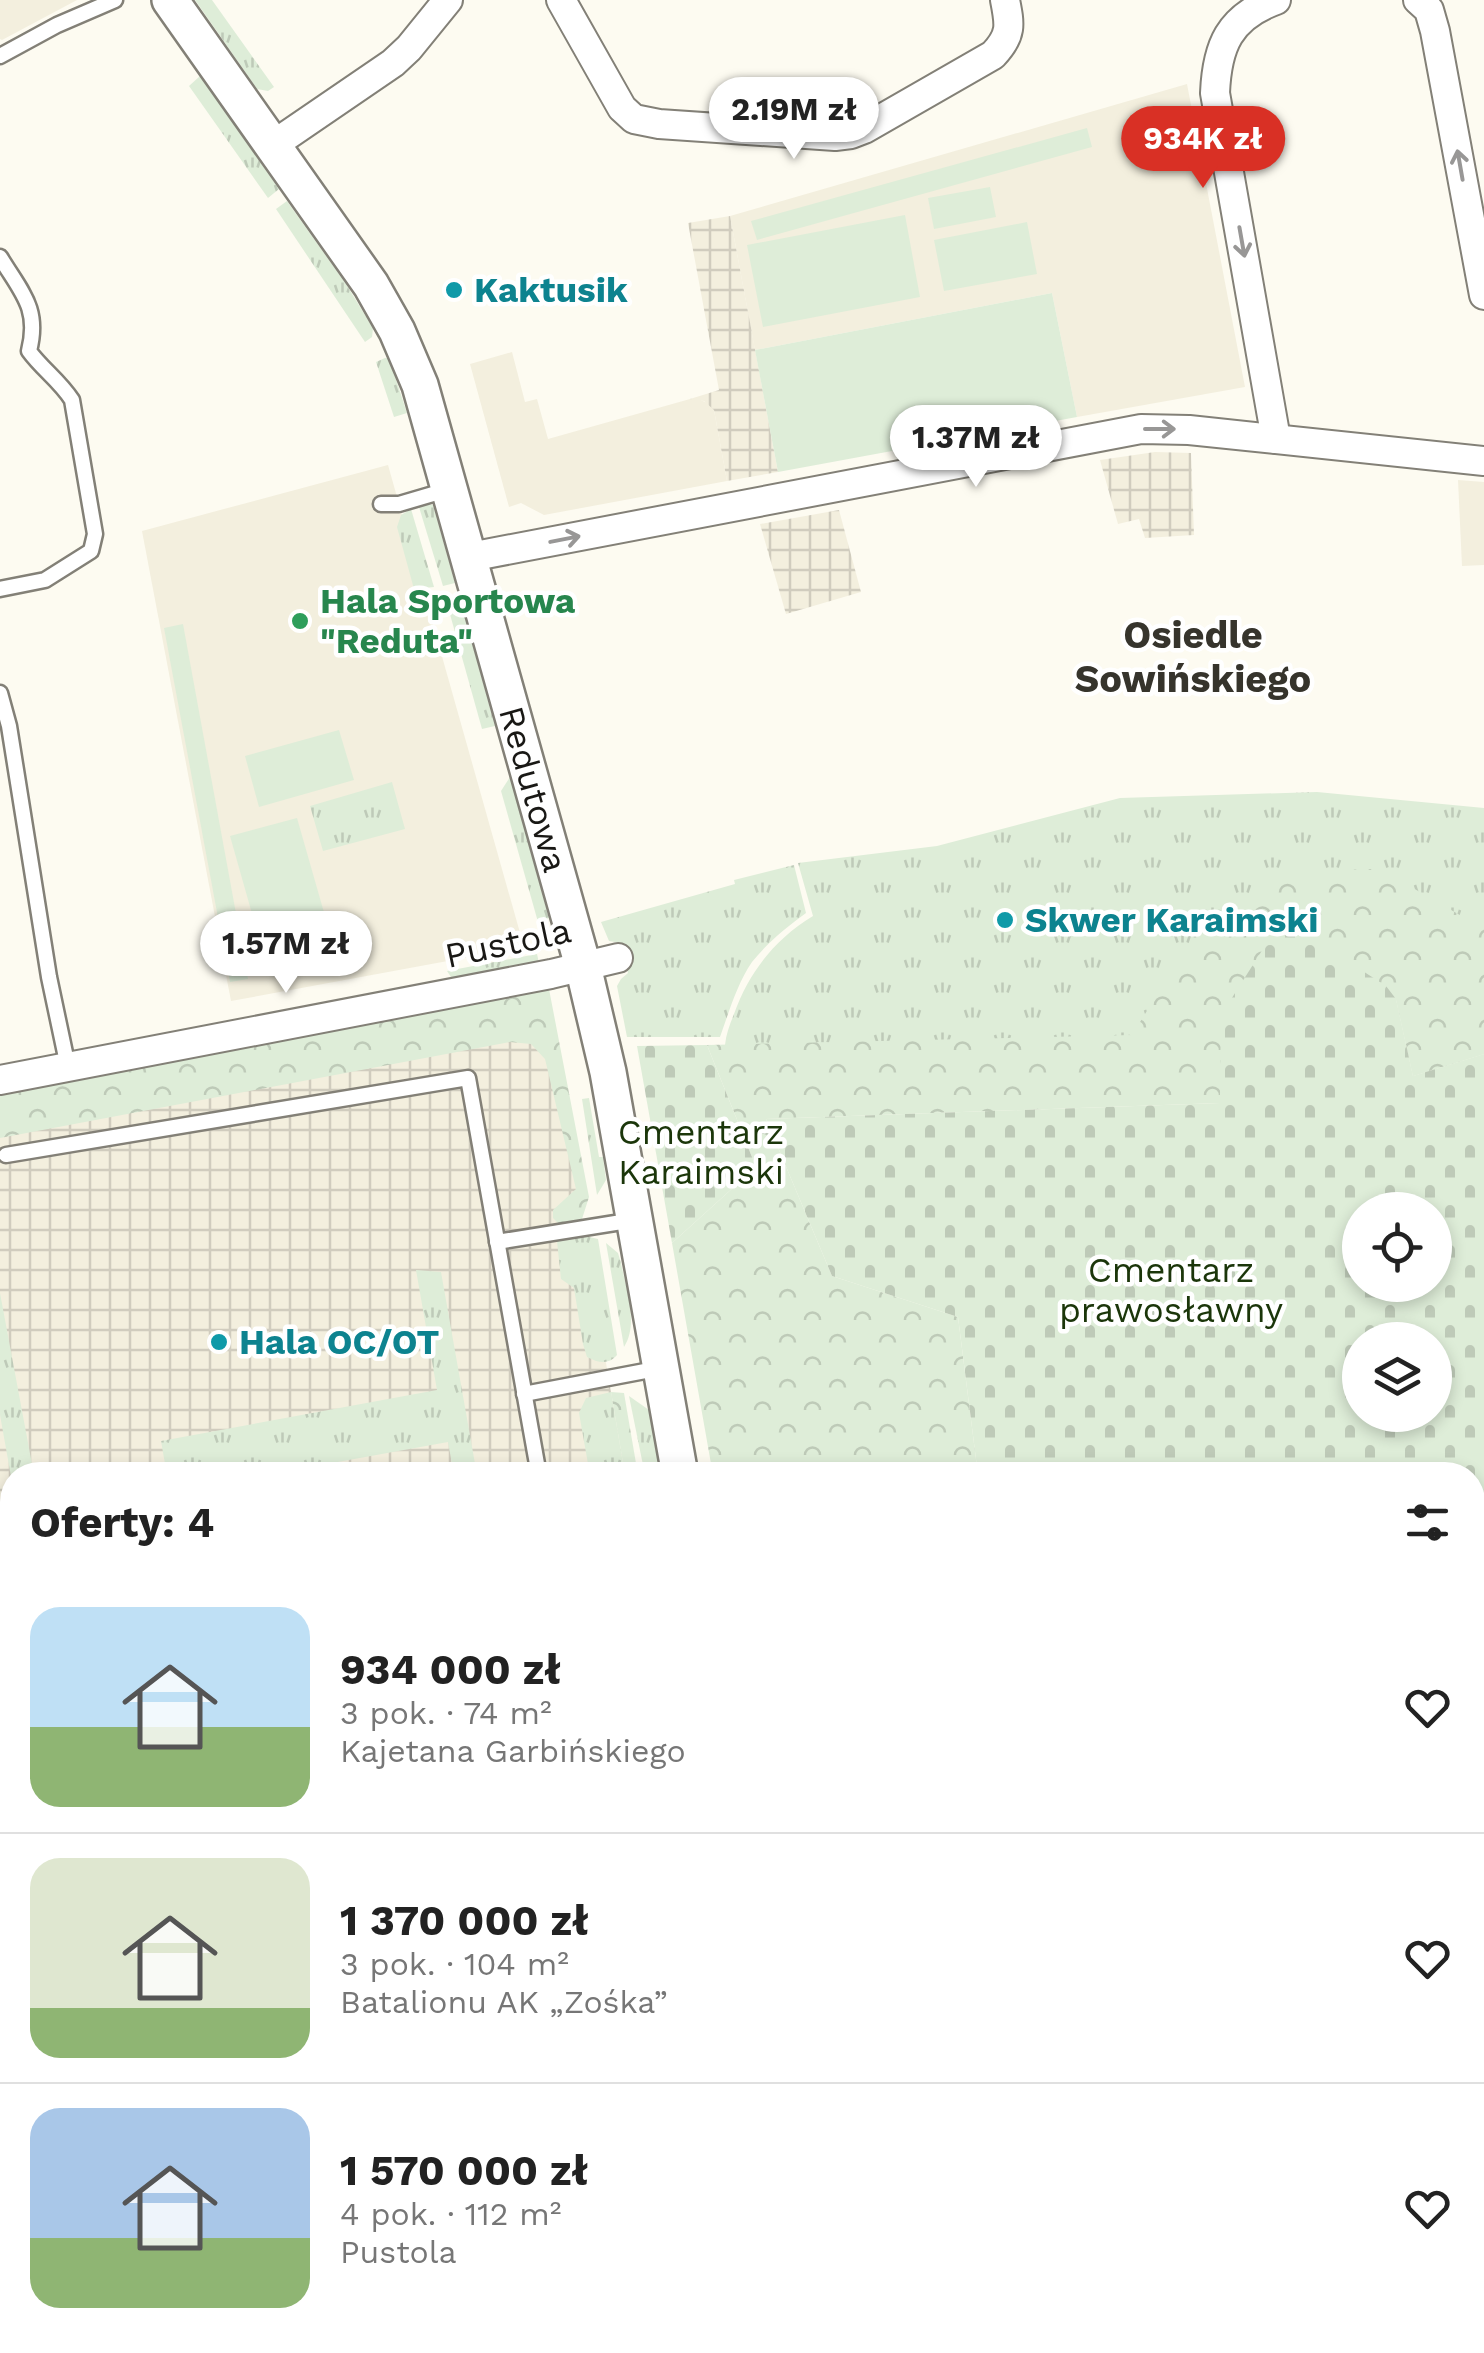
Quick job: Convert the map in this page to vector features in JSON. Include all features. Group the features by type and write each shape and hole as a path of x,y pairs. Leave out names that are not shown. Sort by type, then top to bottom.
{"street":[{"name":"Redutowa","path":"170,0 371,285 397,331 420,385 584,966 608,1072 678,1462"},
{"path":"272,145 393,63 448,0"},
{"path":"561,0 622,108 634,118 659,124 836,136 864,129 993,54 1004,43 1010,24 1005,0"},
{"path":"1276,0 1243,18 1226,37 1216,63 1215,92 1276,440"},
{"path":"1418,0 1428,10 1435,31 1484,295"},
{"path":"470,557 1141,429 1189,430 1484,461"},
{"name":"Pustola","path":"0,1080 618,958"}],"lane":[{"path":"0,56 57,25 116,0"},
{"path":"0,257 32,310 35,330 30,350 61,382 72,400 95,534 91,551 45,580 0,589"},
{"path":"380,504 399,504 450,489"},
{"path":"0,693 68,1068"},
{"path":"6,1155 468,1078 536,1462"},
{"path":"497,1242 634,1220"},
{"path":"524,1394 661,1368"}],"shaded area":[{"path":"0,0 77,0 2,40"},
{"path":"1187,84 1245,387 1077,417 1052,293 755,350 730,216"},
{"path":"730,216 778,472 727,481 714,410 704,401 690,399 719,390 688,223"},
{"path":"512,352 525,402 537,399 548,439 690,399 710,404 727,481 544,515 521,503 509,507 470,364"},
{"path":"1155,452 1191,453 1194,535 1145,538 1139,519 1118,524 1100,460"},
{"path":"388,465 524,947 231,1001 142,531"},
{"path":"1458,480 1484,482 1484,565 1462,566"},
{"path":"839,510 861,592 786,614 760,524"},
{"path":"548,1021 623,1462 0,1462 0,1121"}],"green space":[{"path":"195,0 212,0 274,87 268,91 257,89"},
{"path":"200,76 279,189 268,198 189,86"},
{"path":"1087,128 1092,147 757,240 751,221"},
{"path":"990,187 996,217 934,229 928,198"},
{"path":"287,201 373,328 372,337 365,342 276,209"},
{"path":"905,215 920,297 763,327 747,245"},
{"path":"1027,222 1037,274 944,291 934,240"},
{"path":"1052,293 1077,417 778,472 755,350"},
{"path":"389,358 407,413 394,417 376,362"},
{"path":"433,505 455,583 443,586 419,507"},
{"path":"411,509 434,587 414,589 397,527 401,515"},
{"path":"459,596 495,726 482,729 446,600"},
{"path":"183,624 248,979 230,982 164,628"},
{"path":"339,730 354,780 259,807 245,756"},
{"path":"510,777 549,918 538,922 501,791"},
{"path":"392,782 405,829 323,851 310,806"},
{"path":"1317,792 1484,808 1484,1054 1413,1076 1396,999 1220,1103 707,1045 725,1045 740,999 756,971 775,946 813,916 798,863 937,846 1120,798"},
{"path":"297,818 335,951 268,970 230,836"},
{"path":"794,865 806,913 752,962 720,1037 627,1037 617,986 628,973 621,943 609,941 601,922"},
{"path":"1380,869 1484,929 1484,1054 1413,1076 1396,999 1221,1023 1220,1103 766,1119 832,1276 958,1317 976,1462 711,1462 672,1243 756,1167 707,1045 1132,1035 1199,927 1223,911 1297,877"},
{"name":"Cmentarz prawosławny","path":"1282,919 1386,986 1396,999 1413,1076 1484,1054 1484,1462 976,1462 958,1317 832,1276 766,1119 1220,1103 1223,1012"},
{"path":"537,954 539,963 453,980 447,971"},
{"path":"549,989 589,1197 582,1219 561,1226 553,1218 553,1210 576,1189 545,1059 531,1044 510,1042 0,1138 0,1090"},
{"name":"Cmentarz Karaimski","path":"707,1045 756,1167 672,1243 637,1046"},
{"path":"589,1098 606,1180 597,1195 582,1099"},
{"path":"582,1219 585,1236 598,1239 617,1355 607,1362 587,1357 574,1288 561,1279 557,1241 567,1224"},
{"path":"606,1243 618,1253 628,1295 631,1328 624,1347"},
{"path":"416,1270 441,1272 475,1462 452,1462 448,1442 338,1462 165,1462 161,1441 437,1390"},
{"path":"0,1293 32,1462 8,1462 0,1415"},
{"path":"611,1392 623,1462 588,1462 579,1413 586,1398"},
{"path":"611,1392 624,1393 636,1462 623,1462"},
{"path":"629,1396 649,1410 658,1462 642,1462"}],"place":[{"name":"Kaktusik","path":"454,290"},
{"name":"Hala Sportowa \"Reduta\"","path":"300,621"},
{"name":"Skwer Karaimski","path":"1005,920"},
{"name":"Hala OC/OT","path":"219,1342"}],"district":[{"name":"Osiedle Sowińskiego","path":"1193,657"}]}
